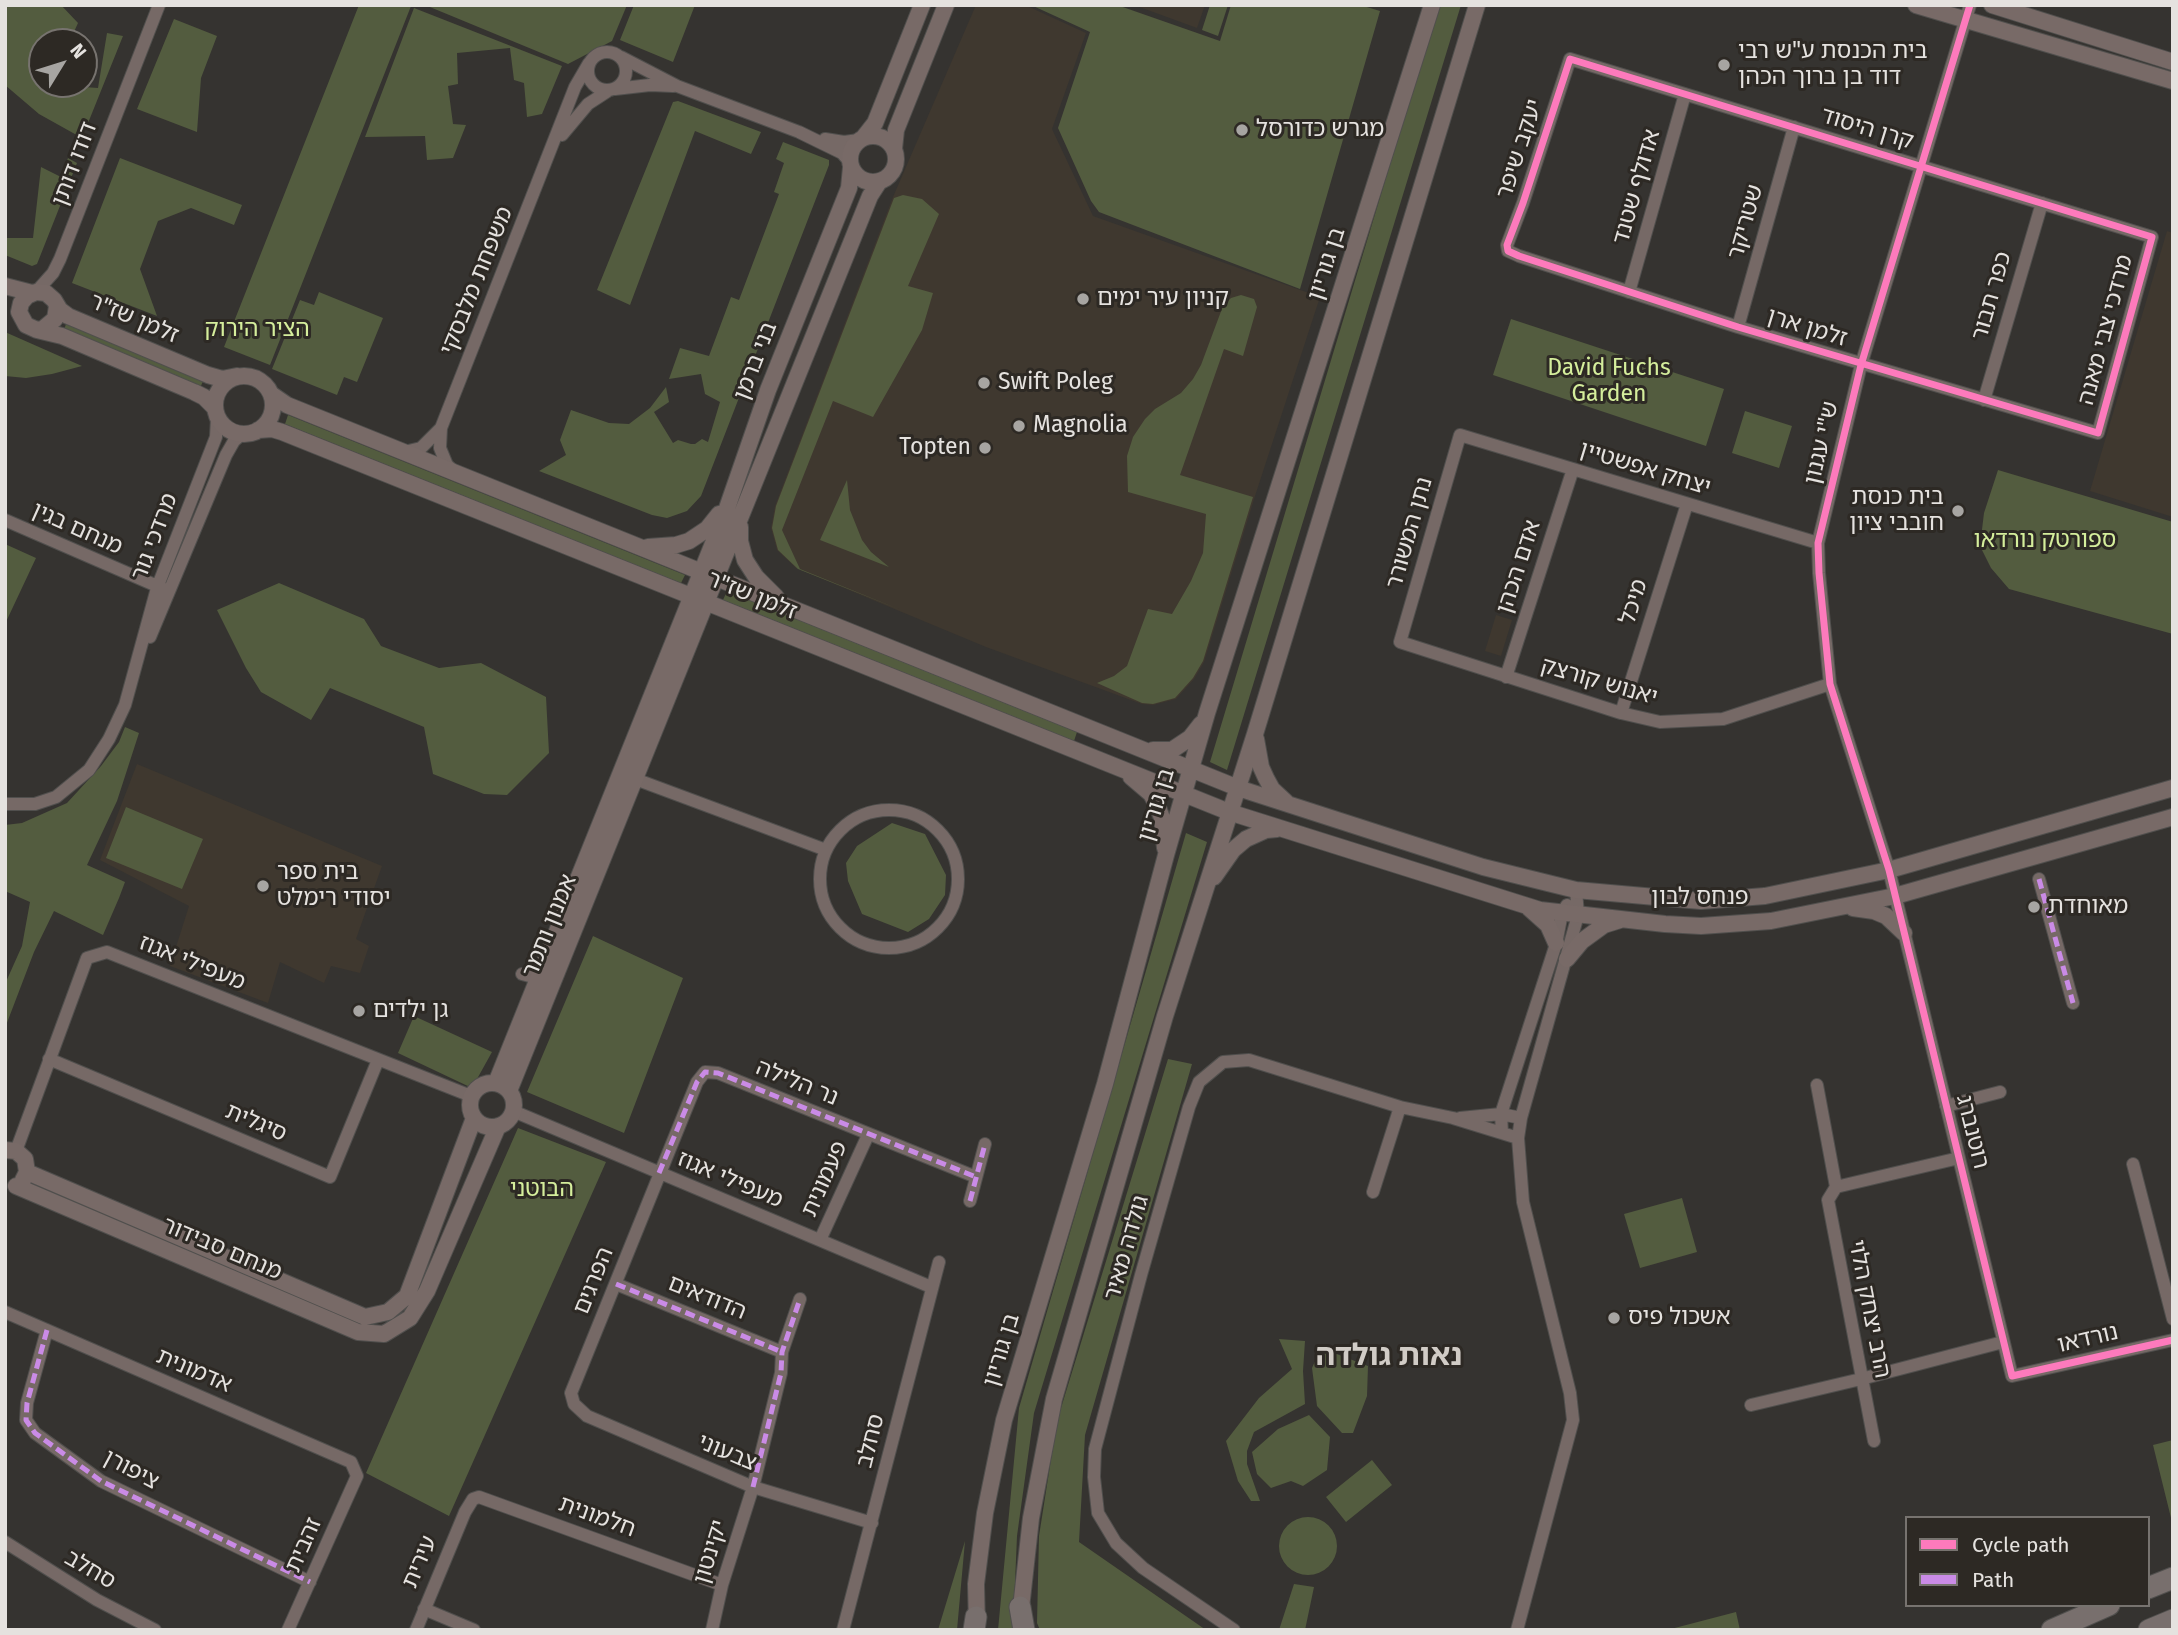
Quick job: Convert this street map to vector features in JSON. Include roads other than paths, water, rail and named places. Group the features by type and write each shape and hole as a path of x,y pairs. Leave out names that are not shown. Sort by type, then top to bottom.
{"highway":[{"path":"2150,1587 2173,1578"},
{"path":"1020,1607 1022,1630"},
{"path":"2052,1630 2104,1607"},
{"path":"2149,1630 2173,1620"}],"street":[{"name":"דודו דותן","path":"34,292 53,273 60,259 159,5"},
{"path":"850,164 852,149 875,123 922,5"},
{"path":"677,86 650,85 611,90 592,84 587,69 599,53 608,51 677,86 799,132 842,153 859,178 879,182 891,174 895,167 896,130 946,5"},
{"name":"בן גוריון","path":"976,1625 976,1584 985,1513 1004,1420 1105,1084 1207,713 1432,5"},
{"path":"1020,1607 1031,1518 1054,1399 1165,1016 1255,734 1477,5"},
{"path":"1916,5 1968,13 2173,81"},
{"path":"1992,5 2173,62"},
{"name":"ש\"י עגנון","path":"1895,896 1830,684 1818,543 1861,365 1968,13"},
{"path":"611,90 620,86 627,74 625,62 621,57"},
{"name":"קרן היסוד","path":"1570,59 2152,237"},
{"name":"יעקב שיפר","path":"1508,251 1507,245 1570,59"},
{"name":"משפחת מלבסקי","path":"456,472 444,458 439,441 442,428 575,87 589,63"},
{"name":"משפחת מלבסקי","path":"552,149 577,115 611,90"},
{"name":"אדולף שטנד","path":"1629,292 1685,94"},
{"name":"שטריקר","path":"1738,327 1794,127"},
{"path":"799,132 844,142 878,136 890,143 894,149"},
{"name":"בני ברמן","path":"709,574 738,474 768,390 849,188 850,164"},
{"name":"בני ברמן","path":"709,574 740,519 870,196 879,182"},
{"name":"כפר תבור","path":"1984,400 2042,203"},
{"name":"מרדכי צבי מאנה","path":"2098,433 2152,237"},
{"name":"זלמן ארן","path":"1508,251 1861,365 2098,433"},
{"name":"דודו דותן","path":"55,303 55,281 60,259"},
{"path":"5,286 46,293 55,303 55,319 46,328 32,327 21,319 20,307 23,299 34,292"},
{"name":"זלמן שז\"ר","path":"55,303 68,316 208,375 222,379 237,376"},
{"name":"זלמן שז\"ר","path":"5,313 32,327 62,336 194,391 204,397 216,412"},
{"path":"237,376 257,379 271,394 271,414 266,423 251,432 229,430 216,412 216,398 220,387 237,376"},
{"name":"זלמן שז\"ר","path":"271,394 287,405 1238,788"},
{"name":"מרדכי גור","path":"5,804 35,804 56,797 89,770 109,739 125,705 157,588 216,437 216,412"},
{"name":"משפחת מלבסקי","path":"404,452 421,448 442,428"},
{"name":"זלמן שז\"ר","path":"251,432 272,429 282,432 1229,812"},
{"name":"מרדכי גור","path":"134,672 171,591 226,454 234,441 251,432"},
{"name":"יצחק אפשטיין","path":"1460,435 1818,543"},
{"name":"נתן המשורר","path":"1400,642 1460,435"},
{"name":"אדם הכהן","path":"1506,677 1573,469"},
{"path":"641,547 676,545 707,529 720,512 738,474"},
{"name":"מיכל","path":"1621,713 1687,504"},
{"path":"740,519 740,541 745,560 756,577 782,604"},
{"name":"מנחם בגין","path":"5,520 157,588 171,591"},
{"name":"אמנון ותמר","path":"503,1087 530,976 628,777 691,640 699,599 709,574"},
{"path":"654,582 667,592 677,608 678,628"},
{"name":"אמנון ותמר","path":"503,1087 628,777 678,628 699,599"},
{"path":"691,640 709,622 719,618 745,617"},
{"name":"יאנוש קורצק","path":"1400,642 1621,713 1660,722 1723,719 1830,684"},
{"path":"1146,750 1164,751 1181,745 1197,731 1207,713"},
{"path":"1255,734 1261,767 1266,778 1272,789 1291,806"},
{"path":"1121,769 1151,794 1157,805 1162,818 1166,855"},
{"path":"628,777 826,850"},
{"name":"פנחס לבון","path":"1238,788 1483,867 1576,890 1701,901 1765,896 1889,870 2173,788"},
{"path":"874,811 898,811 924,819 943,835 953,852 959,876 954,907 941,927 932,935 910,946 878,948 856,940 839,927 821,892 821,868 826,850 841,830 860,816 874,811"},
{"name":"פנחס לבון","path":"1229,812 1527,906 1570,914 1702,926 1771,921 1895,896 2173,817"},
{"path":"1203,893 1233,850 1257,833 1278,829"},
{"path":"2039,879 2073,1003"},
{"path":"1517,1630 1573,1420 1570,1393 1523,1202 1518,1138 1521,1118 1567,959 1570,914 1576,890"},
{"name":"רוטנברג","path":"1895,896 2012,1376"},
{"path":"1527,906 1548,925 1556,943"},
{"path":"1833,908 1874,911 1886,916 1904,933"},
{"path":"1502,1133 1501,1114 1556,943 1570,914"},
{"path":"1567,959 1582,941 1594,932 1622,919"},
{"name":"מעפילי אגוז","path":"11,1150 87,958 107,952 471,1096"},
{"path":"1541,990 1555,994"},
{"name":"סיגלית","path":"49,1059 330,1177 377,1060"},
{"name":"גולדה מאיר","path":"1234,1630 1143,1568 1116,1543 1098,1513 1094,1477 1095,1449 1152,1233 1189,1107 1199,1082 1223,1062 1249,1060 1400,1107 1453,1118 1518,1138"},
{"name":"נר הלילה","path":"659,1173 697,1082 705,1072 718,1073 976,1177"},
{"path":"481,1085 503,1087 514,1103 513,1111 505,1123 487,1127 474,1118 469,1104 471,1096 481,1085"},
{"name":"הרב יצחק הלוי","path":"1817,1085 1836,1187 1828,1200 1874,1441"},
{"path":"1946,1106 2000,1092"},
{"path":"1373,1192 1400,1107"},
{"name":"מעפילי אגוז","path":"513,1111 931,1287"},
{"name":"גולדה מאיר","path":"1453,1118 1501,1114 1521,1118"},
{"name":"מנחם סבידור","path":"27,1171 365,1317 388,1312 407,1296 474,1118"},
{"name":"מנחם סבידור","path":"11,1186 358,1332 384,1334 410,1318 427,1291 498,1126"},
{"name":"פעמונית","path":"820,1240 868,1135"},
{"path":"970,1201 985,1144"},
{"path":"11,1150 25,1159 27,1171 21,1182 11,1186"},
{"path":"1836,1187 1959,1158"},
{"path":"2133,1164 2173,1319"},
{"name":"הפרגים","path":"574,1404 570,1393 659,1173"},
{"name":"סחלב","path":"843,1630 939,1262"},
{"name":"הדודאים","path":"616,1284 782,1352"},
{"path":"753,1487 781,1373 782,1352 800,1299"},
{"name":"אדמונית","path":"5,1312 351,1462 357,1476"},
{"name":"ציפורן","path":"47,1330 27,1402 26,1420 36,1433 101,1481 310,1582"},
{"name":"נורדאו","path":"2012,1376 2173,1340"},
{"path":"1751,1405 1861,1380 2003,1342"},
{"name":"צבעוני","path":"574,1404 587,1416 753,1487 872,1523"},
{"name":"זהבית","path":"288,1630 357,1476"},
{"name":"יקינטון","path":"712,1630 722,1585 753,1487"},
{"name":"חלמונית","path":"465,1512 473,1499 479,1497 722,1585"},
{"name":"עירית","path":"416,1630 465,1512"},
{"name":"סחלב","path":"5,1542 97,1600 155,1630"},
{"path":"424,1609 474,1630"}],"place":[{"name":"בית הכנסת ע\"ש רבי דוד בן ברוך הכהן","path":"1724,65"},
{"name":"מגרש כדורסל","path":"1242,130"},
{"name":"קניון עיר ימים","path":"1083,299"},
{"name":"Swift Poleg","path":"984,383"},
{"name":"Magnolia","path":"1019,426"},
{"name":"Topten","path":"985,448"},
{"name":"בית כנסת חובבי ציון","path":"1958,511"},
{"name":"בית ספר יסודי רימלט","path":"263,886"},
{"name":"מאוחדת","path":"2034,907"},
{"name":"גן ילדים","path":"359,1011"},
{"name":"אשכול פיס","path":"1614,1318"}],"district":[{"name":"נאות גולדה","path":"1389,1357"}],"park label":[{"name":"הציר הירוק","path":"257,330"},
{"name":"David Fuchs Garden","path":"1609,382"},
{"name":"ספורטק נורדאו","path":"2045,541"},
{"name":"הבוטני","path":"542,1190"}]}
